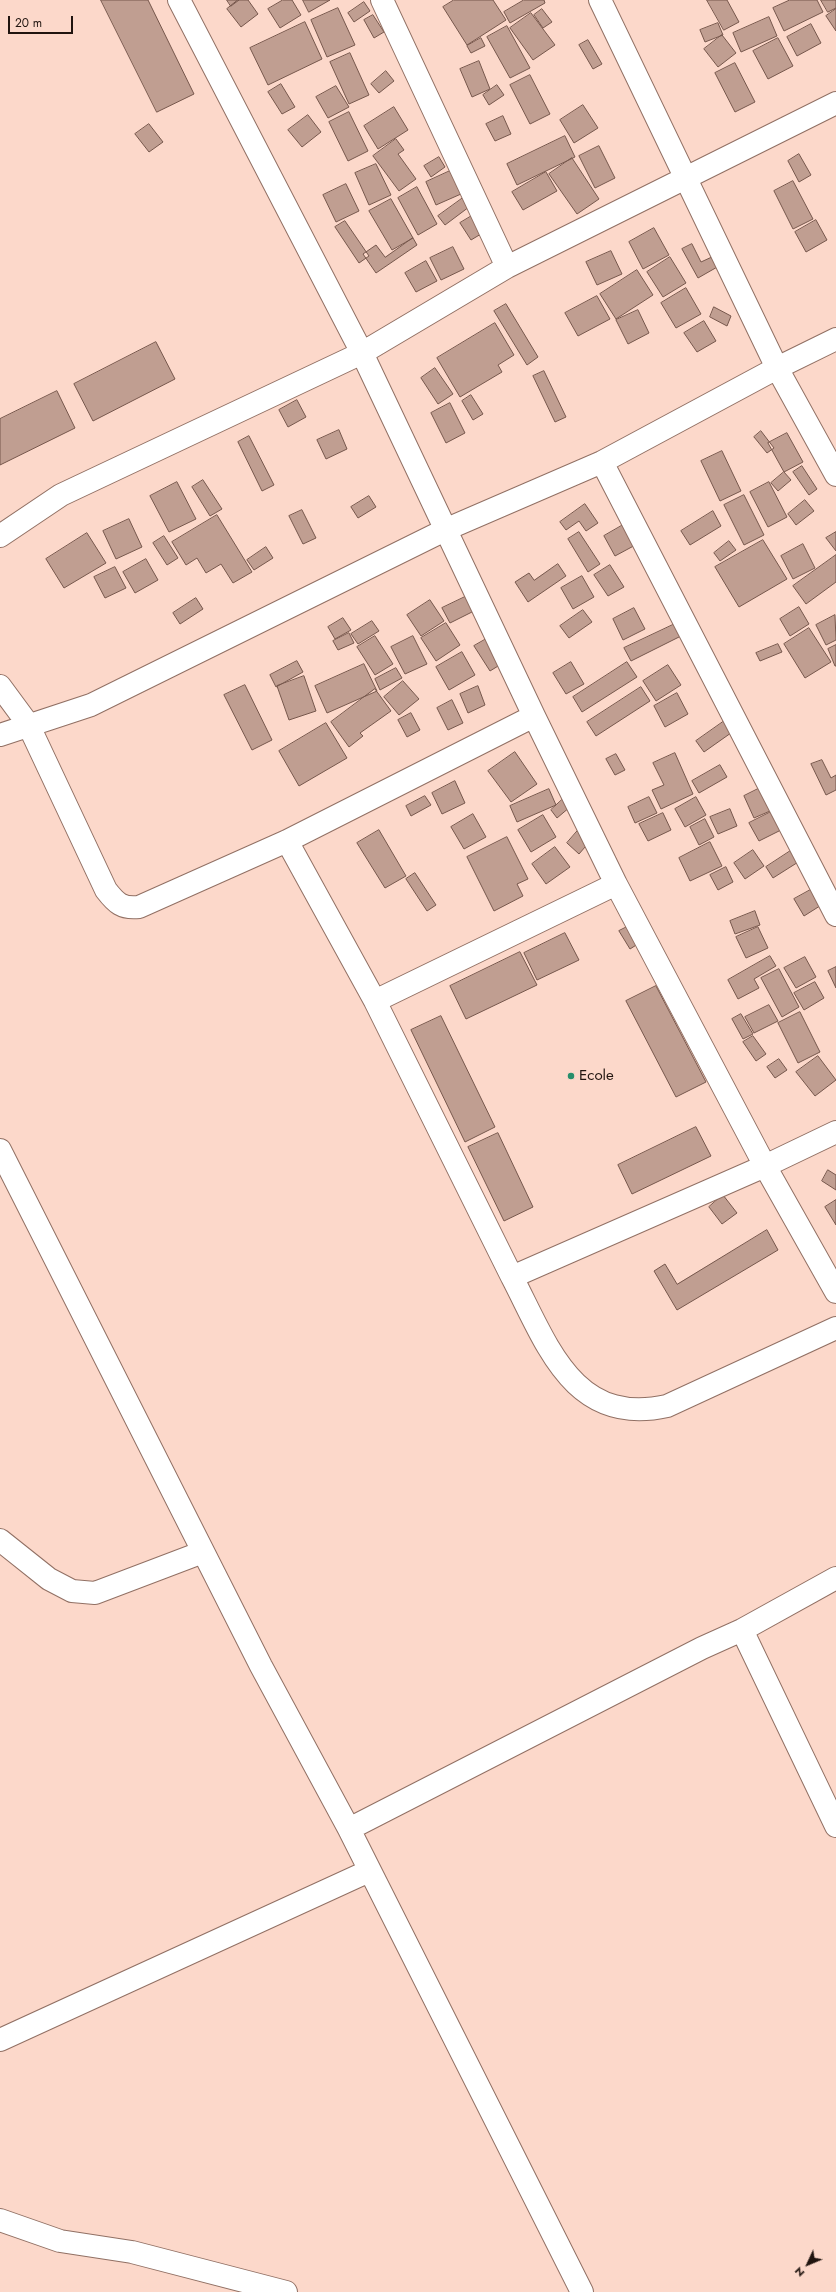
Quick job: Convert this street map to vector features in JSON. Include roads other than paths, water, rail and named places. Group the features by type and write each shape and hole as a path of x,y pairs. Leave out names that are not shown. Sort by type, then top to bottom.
{"street":[{"path":"179,0 362,353 534,716 616,884 766,1166 836,1292"},
{"path":"382,0 507,267"},
{"path":"607,2 686,177 777,368 836,475"},
{"path":"0,536 61,495 362,353 507,267 836,103"},
{"path":"0,735 28,724 91,705 446,529 602,462 777,368 836,339"},
{"path":"602,462 836,915"},
{"path":"0,686 28,724 106,890 122,907 139,907 287,841 534,716"},
{"path":"287,841 374,1001 512,1277 559,1366 588,1394 610,1406 627,1410 645,1411 667,1406 836,1328"},
{"path":"374,1001 616,884"},
{"path":"512,1277 766,1166 836,1132"},
{"path":"0,1150 261,1666 349,1828 369,1871 582,2292"},
{"path":"0,1540 49,1579 72,1591 95,1593 203,1552"},
{"path":"349,1828 702,1648 742,1630 836,1578"},
{"path":"742,1630 836,1826"},
{"path":"0,2040 369,1871"},
{"path":"0,2220 60,2242 132,2252 286,2292"}],"place":[{"name":"Ecole","path":"571,1076"}]}
